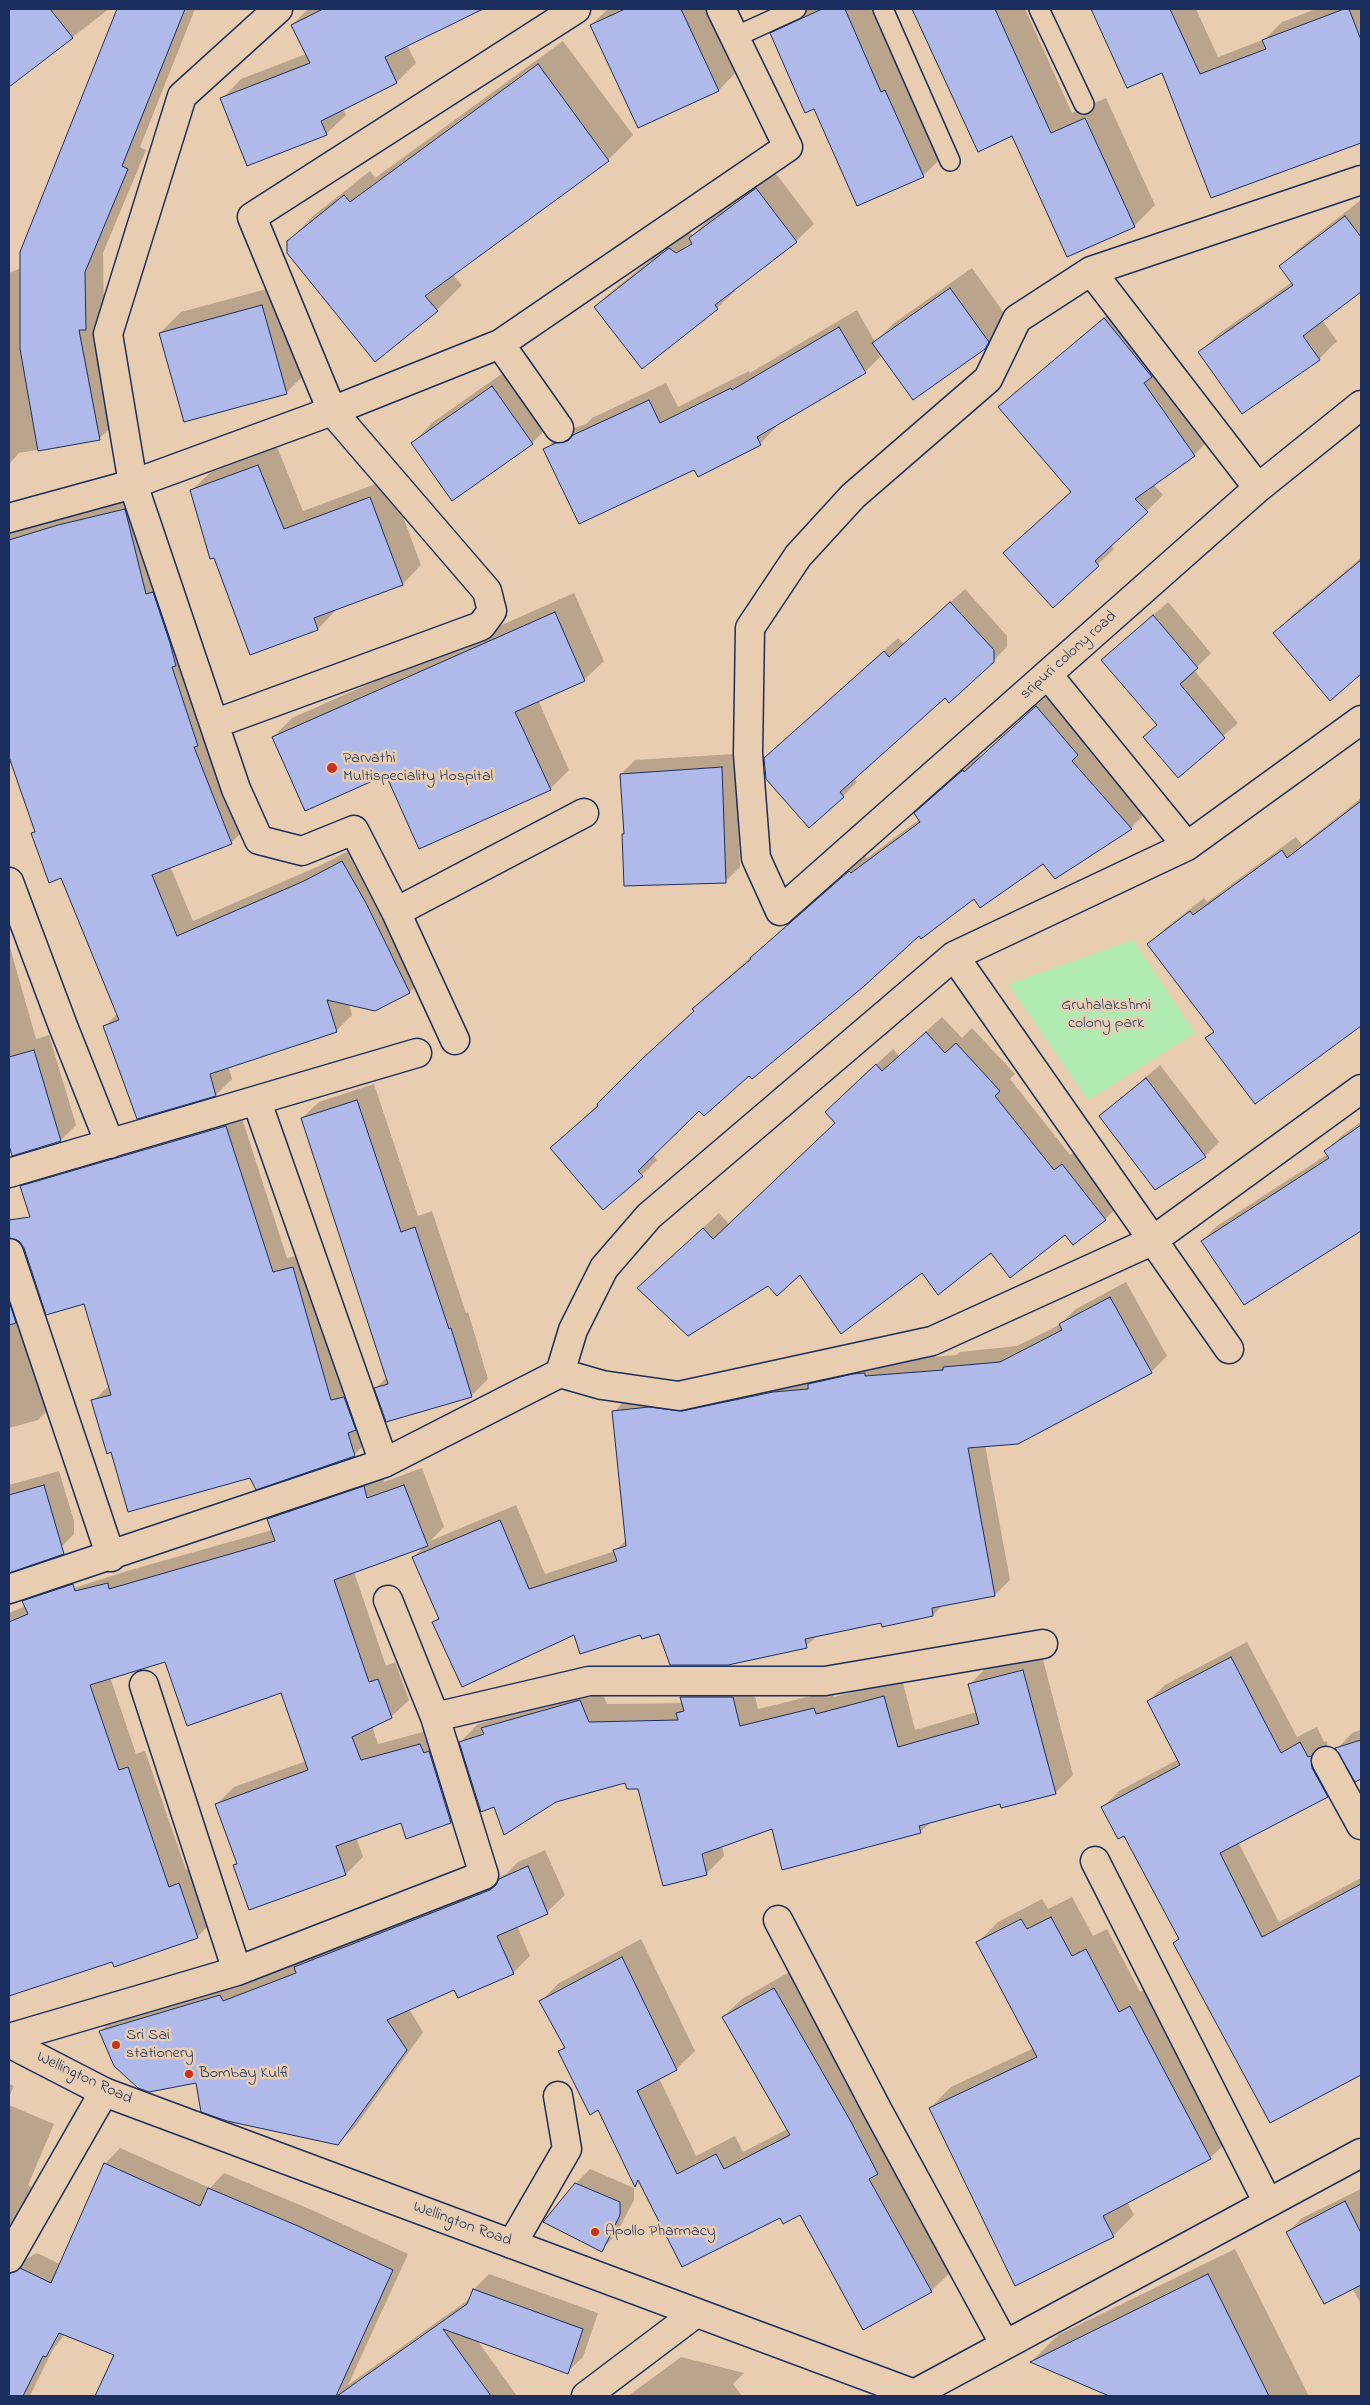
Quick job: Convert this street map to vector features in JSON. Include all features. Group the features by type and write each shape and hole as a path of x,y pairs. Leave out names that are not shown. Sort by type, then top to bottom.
{"street":[{"path":"278,9 182,96 108,334 133,484 236,789 259,840 302,851 354,830 396,912 455,1040"},
{"path":"214,724 481,626 492,611 487,591 332,410 252,217 576,9"},
{"path":"9,518 133,484 332,410 500,344 788,146 722,9"},
{"path":"1258,488 1091,271 1361,180"},
{"name":"sripuri colony road","path":"1091,271 1017,319 988,379 853,496 798,556 750,628 748,754 756,858 780,911 1258,488 1361,405"},
{"path":"500,344 559,428"},
{"path":"1048,675 1187,846"},
{"path":"560,1373 573,1330 604,1268 648,1216 954,956 1187,846 1361,720"},
{"path":"396,912 584,813"},
{"path":"9,882 62,1026 110,1144"},
{"path":"954,956 1229,1349"},
{"path":"9,1173 257,1102 417,1053"},
{"path":"9,1590 384,1463 560,1373 602,1385 678,1396 932,1341 1152,1241 1361,1089"},
{"path":"257,1102 384,1463"},
{"path":"9,1253 111,1557"},
{"path":"9,2038 237,1970 484,1876 435,1717 388,1600"},
{"path":"435,1717 588,1681 825,1681 1043,1644"},
{"path":"144,1685 237,1970"},
{"path":"1326,1761 1361,1825"},
{"path":"1095,1861 1268,2203"},
{"path":"778,1920 878,2111 1005,2345"},
{"name":"Wellington Road","path":"9,2043 104,2092 917,2395"},
{"path":"9,2258 104,2092"},
{"path":"512,2244 568,2148 558,2096"},
{"path":"917,2395 1005,2345 1361,2153"},
{"path":"586,2396 696,2313"}],"lane":[{"path":"735,37 796,9"},
{"path":"883,9 950,161"},
{"path":"1039,9 1084,104"}],"green space":[{"name":"Gruhalakshmi colony park","path":"1133,940 1195,1033 1088,1100 1008,984"}],"building":[{"path":"9,9 50,9 73,38 9,87"},
{"path":"117,9 185,9 122,166 128,169 85,272 86,330 79,330 100,440 38,451 20,349 20,252"},
{"path":"323,9 483,9 385,57 397,83 321,121 327,135 247,166 220,98 310,63 291,25"},
{"path":"625,9 681,9 719,91 638,128 590,25"},
{"path":"822,9 845,9 881,92 885,90 924,177 857,206 814,109 805,113 770,33"},
{"path":"912,9 995,9 1051,133 1085,118 1135,227 1067,257 1012,136 978,152"},
{"path":"1091,9 1170,9 1200,74 1266,49 1262,40 1344,9 1349,9 1361,40 1361,143 1211,198 1162,73 1127,88"},
{"path":"538,64 609,161 425,296 438,311 375,362 287,253 287,241 344,195 350,202"},
{"path":"756,188 797,242 715,305 718,309 642,369 594,307 669,248 676,253 692,244 689,238"},
{"path":"1345,216 1361,237 1361,292 1303,336 1320,360 1242,414 1198,352 1293,285 1279,266"},
{"path":"950,288 989,342 985,349 913,400 872,343"},
{"path":"262,305 287,394 184,422 159,333"},
{"path":"1104,318 1152,377 1144,383 1195,456 1135,499 1148,512 1095,561 1099,566 1053,608 1003,553 1071,492 998,407"},
{"path":"839,327 866,373 757,437 761,445 698,477 694,470 579,524 543,449 556,443 568,441 573,435 649,400 660,423 731,388 732,390"},
{"path":"492,386 533,444 452,501 411,443"},
{"path":"258,465 284,529 370,497 403,585 314,618 318,630 250,655 214,558 210,559 190,490"},
{"path":"125,509 146,594 153,592 170,643 176,666 172,667 198,746 194,747 232,844 152,875 177,936 304,881 342,861 366,903 410,993 375,1011 327,1000 337,1032 210,1074 216,1096 137,1119 103,1026 119,1020 61,878 49,883 31,833 35,832 9,757 9,540 58,525"},
{"path":"1361,560 1361,674 1330,701 1273,633"},
{"path":"950,602 994,650 994,662 949,703 945,698 840,792 844,797 809,828 766,779 764,758 884,651 889,657"},
{"path":"555,612 585,681 515,712 551,790 419,849 386,775 305,811 272,737"},
{"path":"1153,615 1198,668 1180,684 1225,738 1178,778 1143,737 1157,725 1101,660"},
{"path":"1036,706 1078,755 1072,761 1132,829 1055,879 1043,864 980,908 974,899 921,939 919,936 862,988 752,1079 749,1076 704,1116 699,1111 638,1171 643,1176 603,1210 550,1148 598,1106 597,1104 642,1059 694,1011 692,1009 849,871 851,873 920,822 914,813 963,770 964,772"},
{"path":"722,767 726,883 624,886 622,834 624,834 620,774"},
{"path":"1361,801 1361,1026 1255,1104 1205,1038 1214,1032 1147,944 1190,911 1193,915 1282,850 1287,858"},
{"path":"926,1032 945,1053 956,1043 1000,1091 995,1096 1054,1170 1062,1164 1106,1220 1073,1245 1065,1235 1010,1278 991,1253 938,1295 922,1273 841,1334 800,1275 777,1296 768,1286 688,1336 637,1288 703,1228 713,1239 835,1123 825,1112 876,1064 882,1071"},
{"path":"34,1050 61,1141 12,1156 9,1145 9,1057"},
{"path":"1146,1078 1206,1157 1155,1190 1099,1116"},
{"path":"357,1100 401,1232 415,1227 449,1329 451,1328 472,1397 386,1422 374,1388 388,1384 301,1118"},
{"path":"1361,1125 1361,1231 1244,1305 1201,1241 1329,1158 1324,1151"},
{"path":"226,1126 273,1272 293,1267 331,1400 344,1397 356,1430 348,1433 355,1456 256,1490 250,1478 128,1512 111,1452 107,1454 91,1400 111,1395 84,1304 46,1315 24,1248 19,1241 9,1238 9,1220 30,1217 20,1186"},
{"path":"1110,1297 1152,1373 1018,1444 968,1448 995,1596 932,1608 933,1616 882,1627 881,1623 805,1639 807,1648 728,1665 670,1665 659,1634 642,1639 640,1635 580,1654 574,1635 462,1687 432,1622 439,1619 412,1557 500,1520 529,1589 617,1561 613,1550 626,1546 612,1411 649,1407 682,1411 773,1392 808,1389 808,1384 853,1374 865,1373 865,1376 943,1370 943,1367 1000,1362 1062,1330 1059,1324"},
{"path":"9,1301 16,1323 9,1325"},
{"path":"44,1485 64,1554 9,1573 9,1495"},
{"path":"404,1485 428,1546 334,1580 369,1682 378,1679 392,1718 352,1737 361,1760 420,1744 424,1753 429,1751 451,1823 406,1839 401,1823 336,1846 346,1875 249,1910 233,1865 237,1864 215,1804 308,1770 281,1693 187,1726 165,1662 90,1685 119,1770 128,1767 169,1887 179,1883 198,1938 114,1967 112,1962 9,1996 9,1622 28,1614 22,1601 73,1584 75,1591 108,1583 109,1589 275,1541 267,1519 364,1486 367,1498"},
{"path":"1231,1657 1281,1753 1300,1742 1308,1757 1312,1756 1312,1768 1328,1797 1220,1853 1262,1937 1361,1884 1361,2075 1270,2123 1173,1943 1179,1939 1124,1836 1118,1839 1101,1807 1180,1765 1147,1701"},
{"path":"1023,1670 1056,1794 1001,1808 1000,1804 919,1826 921,1833 782,1870 772,1829 702,1854 707,1875 663,1886 638,1789 627,1789 625,1783 556,1802 504,1835 494,1807 481,1812 459,1742 484,1734 481,1728 580,1700 589,1722 678,1720 676,1713 684,1711 680,1697 733,1697 740,1726 814,1708 816,1714 884,1696 898,1747 979,1724 968,1684"},
{"path":"1361,1740 1361,1779 1355,1782 1335,1748"},
{"path":"528,1866 548,1914 497,1936 514,1974 458,1998 454,1990 387,2020 407,2050 338,2145 227,2121 201,2112 196,2083 149,2092 138,2088 114,2066 99,2031 220,1995 223,2001 296,1973 294,1967 490,1890 499,1879"},
{"path":"1051,1917 1072,1956 1086,1949 1119,2012 1130,2006 1211,2159 1103,2216 1114,2237 1015,2286 929,2108 1037,2057 976,1942 1021,1919 1027,1929"},
{"path":"622,1957 677,2070 637,2091 677,2174 716,2154 724,2169 790,2135 722,2017 774,1988 850,2120 878,2174 869,2179 932,2292 863,2330 800,2215 783,2224 780,2218 682,2267 638,2180 635,2187 598,2110 590,2115 558,2051 565,2048 539,2001"},
{"path":"104,2163 200,2206 208,2188 298,2226 393,2270 336,2396 95,2396 114,2355 59,2333 46,2357 43,2356 23,2396 9,2396 9,2274 20,2268 51,2283"},
{"path":"575,2183 620,2202 620,2215 602,2252 543,2222"},
{"path":"1345,2201 1361,2233 1361,2285 1324,2304 1286,2232"},
{"path":"1208,2274 1269,2396 1109,2396 1030,2362"},
{"path":"473,2289 583,2329 568,2374 443,2329 491,2396 337,2396 467,2304"}],"place":[{"name":"Parvathi Multispeciality Hospital","path":"332,768"},
{"name":"Sri Sai stationery","path":"116,2045"},
{"name":"Bombay Kulfi","path":"189,2074"},
{"name":"Apollo Pharmacy","path":"595,2232"}]}
